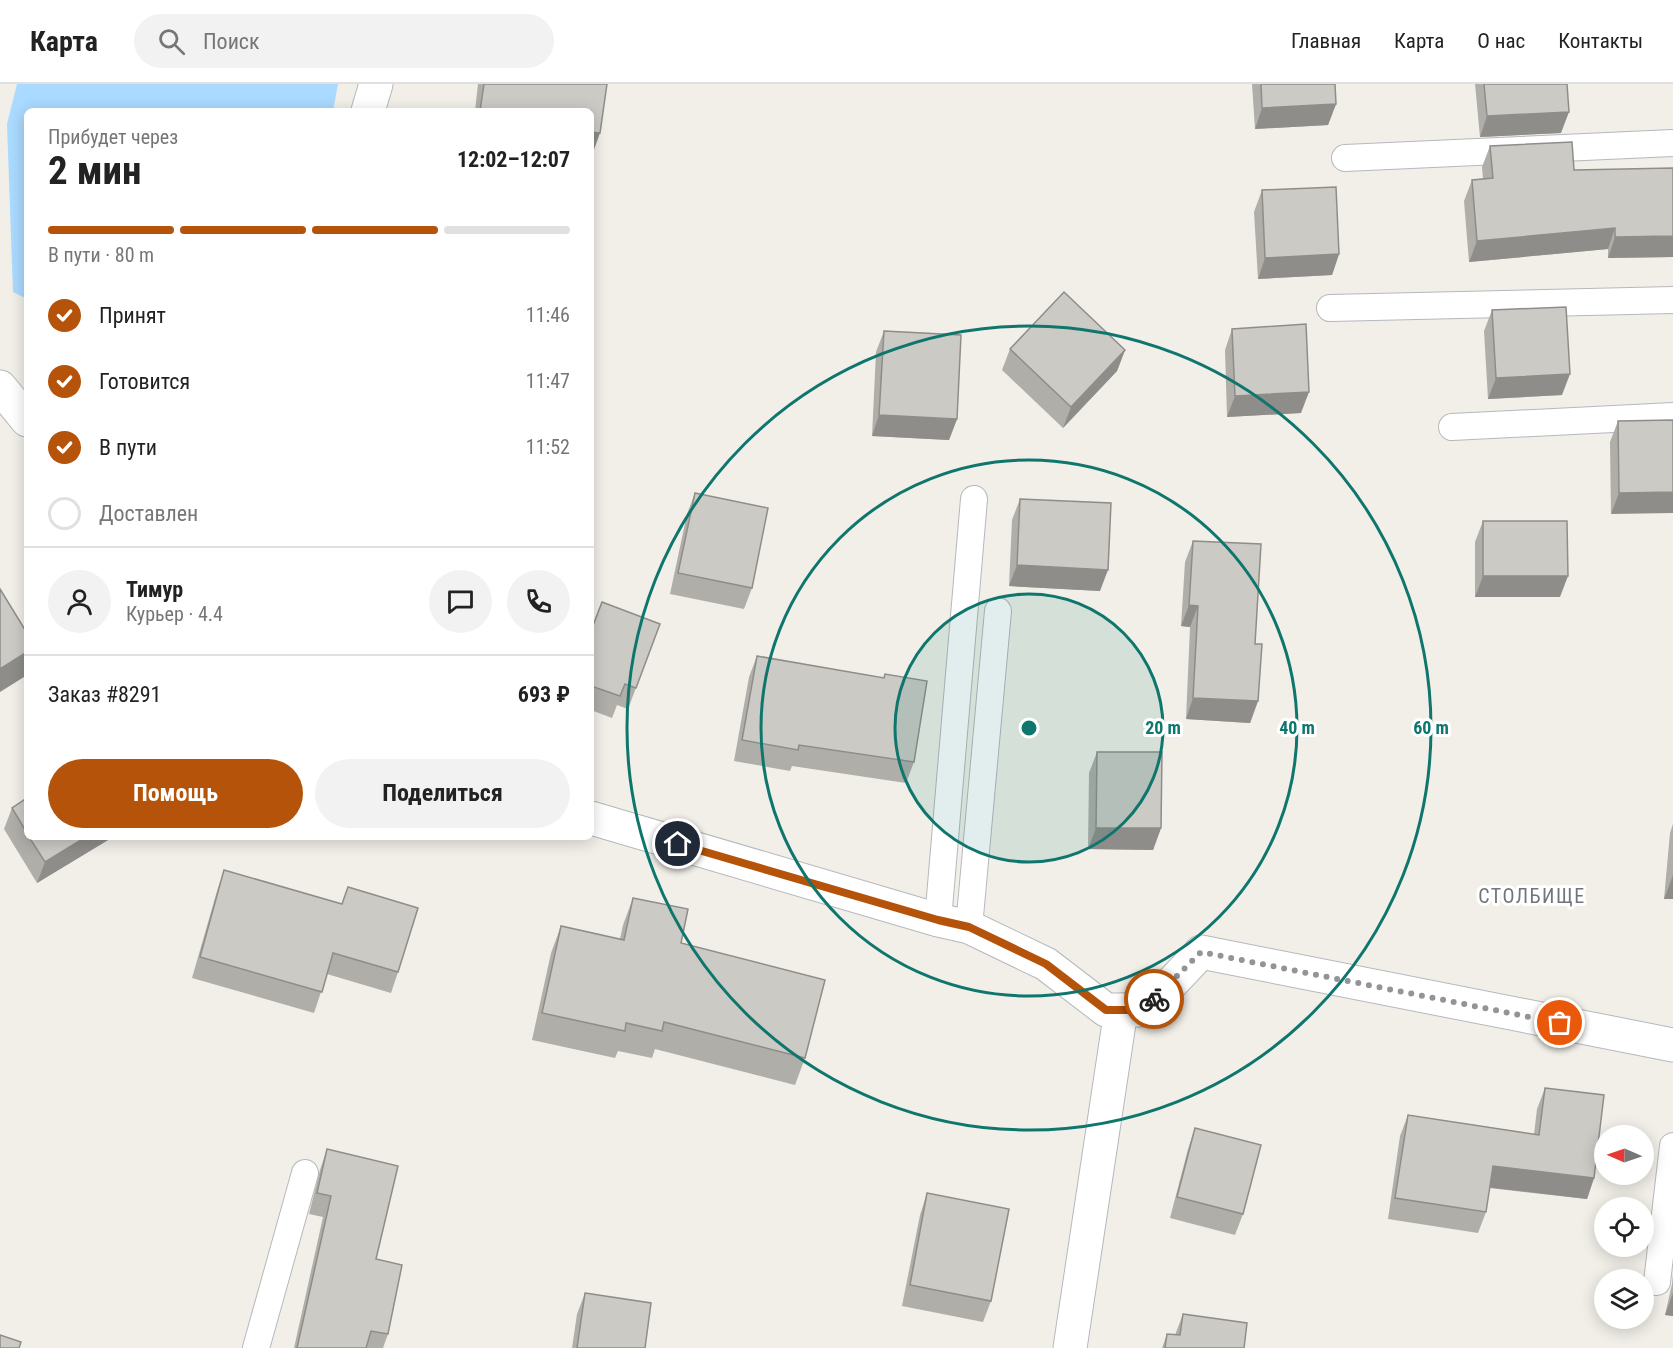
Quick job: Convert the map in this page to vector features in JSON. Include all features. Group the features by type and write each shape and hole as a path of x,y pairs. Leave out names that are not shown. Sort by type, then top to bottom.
{"street":[{"path":"369,108 376,84"},
{"path":"0,387 24,416"},
{"path":"594,819 954,923 1046,964 1106,1010 1140,1010 1168,987 1201,952 1673,1045"},
{"path":"1070,1348 1121,1010"}],"lane":[{"path":"1346,158 1673,143"},
{"path":"1330,308 1673,300"},
{"path":"1452,427 1673,416"},
{"path":"954,923 974,499"},
{"path":"954,923 998,611"},
{"path":"1657,1282 1673,1146"},
{"path":"256,1348 305,1173"}],"water":[{"path":"17,84 338,84 334,108 24,108 24,298 13,292 7,124"}],"building":[{"path":"484,84 607,84 600,133 594,132 594,108 480,108"},
{"path":"1261,84 1335,84 1336,104 1262,108"},
{"path":"1484,84 1567,84 1569,112 1487,116"},
{"path":"1572,142 1574,170 1673,168 1673,236 1615,237 1615,228 1477,241 1472,180 1493,178 1490,146"},
{"path":"1336,187 1339,254 1265,258 1262,190"},
{"path":"1064,292 1125,350 1071,407 1010,349"},
{"path":"1566,307 1570,374 1496,378 1492,310"},
{"path":"1306,324 1309,392 1235,396 1232,329"},
{"path":"884,331 961,335 957,419 879,415"},
{"path":"1673,420 1673,492 1619,493 1618,421"},
{"path":"695,493 768,508 752,588 678,573"},
{"path":"1020,499 1111,503 1108,570 1017,565"},
{"path":"1483,521 1567,521 1568,576 1483,576"},
{"path":"1193,541 1261,544 1255,644 1262,644 1258,701 1193,698 1198,606 1189,605"},
{"path":"0,589 24,628 24,654 0,669"},
{"path":"602,602 660,624 636,688 625,684 620,696 594,687 594,623"},
{"path":"757,656 884,678 885,674 927,681 914,762 799,745 798,750 742,740"},
{"path":"1097,752 1162,752 1161,828 1096,828"},
{"path":"24,800 24,828 12,808"},
{"path":"31,840 81,840 45,862"},
{"path":"224,870 342,904 348,887 418,908 398,972 333,953 322,992 200,957"},
{"path":"633,898 688,909 681,943 825,980 805,1058 664,1022 662,1031 626,1023 625,1031 542,1013 561,926 624,940"},
{"path":"1545,1088 1604,1095 1600,1125 1594,1125 1594,1178 1493,1166 1486,1212 1395,1198 1408,1115 1539,1135"},
{"path":"1195,1128 1261,1145 1243,1214 1177,1197"},
{"path":"327,1149 398,1166 376,1259 402,1265 388,1334 371,1331 366,1348 297,1348 331,1196 317,1193"},
{"path":"927,1193 1009,1209 991,1301 910,1285"},
{"path":"585,1293 651,1303 645,1348 577,1348"},
{"path":"1183,1314 1247,1323 1244,1348 1165,1348 1167,1334 1180,1335"},
{"path":"0,1335 21,1342 19,1348 0,1348"}],"way so far":[{"path":"1154,999 1201,952 1560,1023"}],"district":[{"name":"СТОЛБИЩЕ","path":"1532,896"}],"route":[{"path":"678,844 969,927 1046,964 1106,1010 1140,1010 1154,999"}]}
